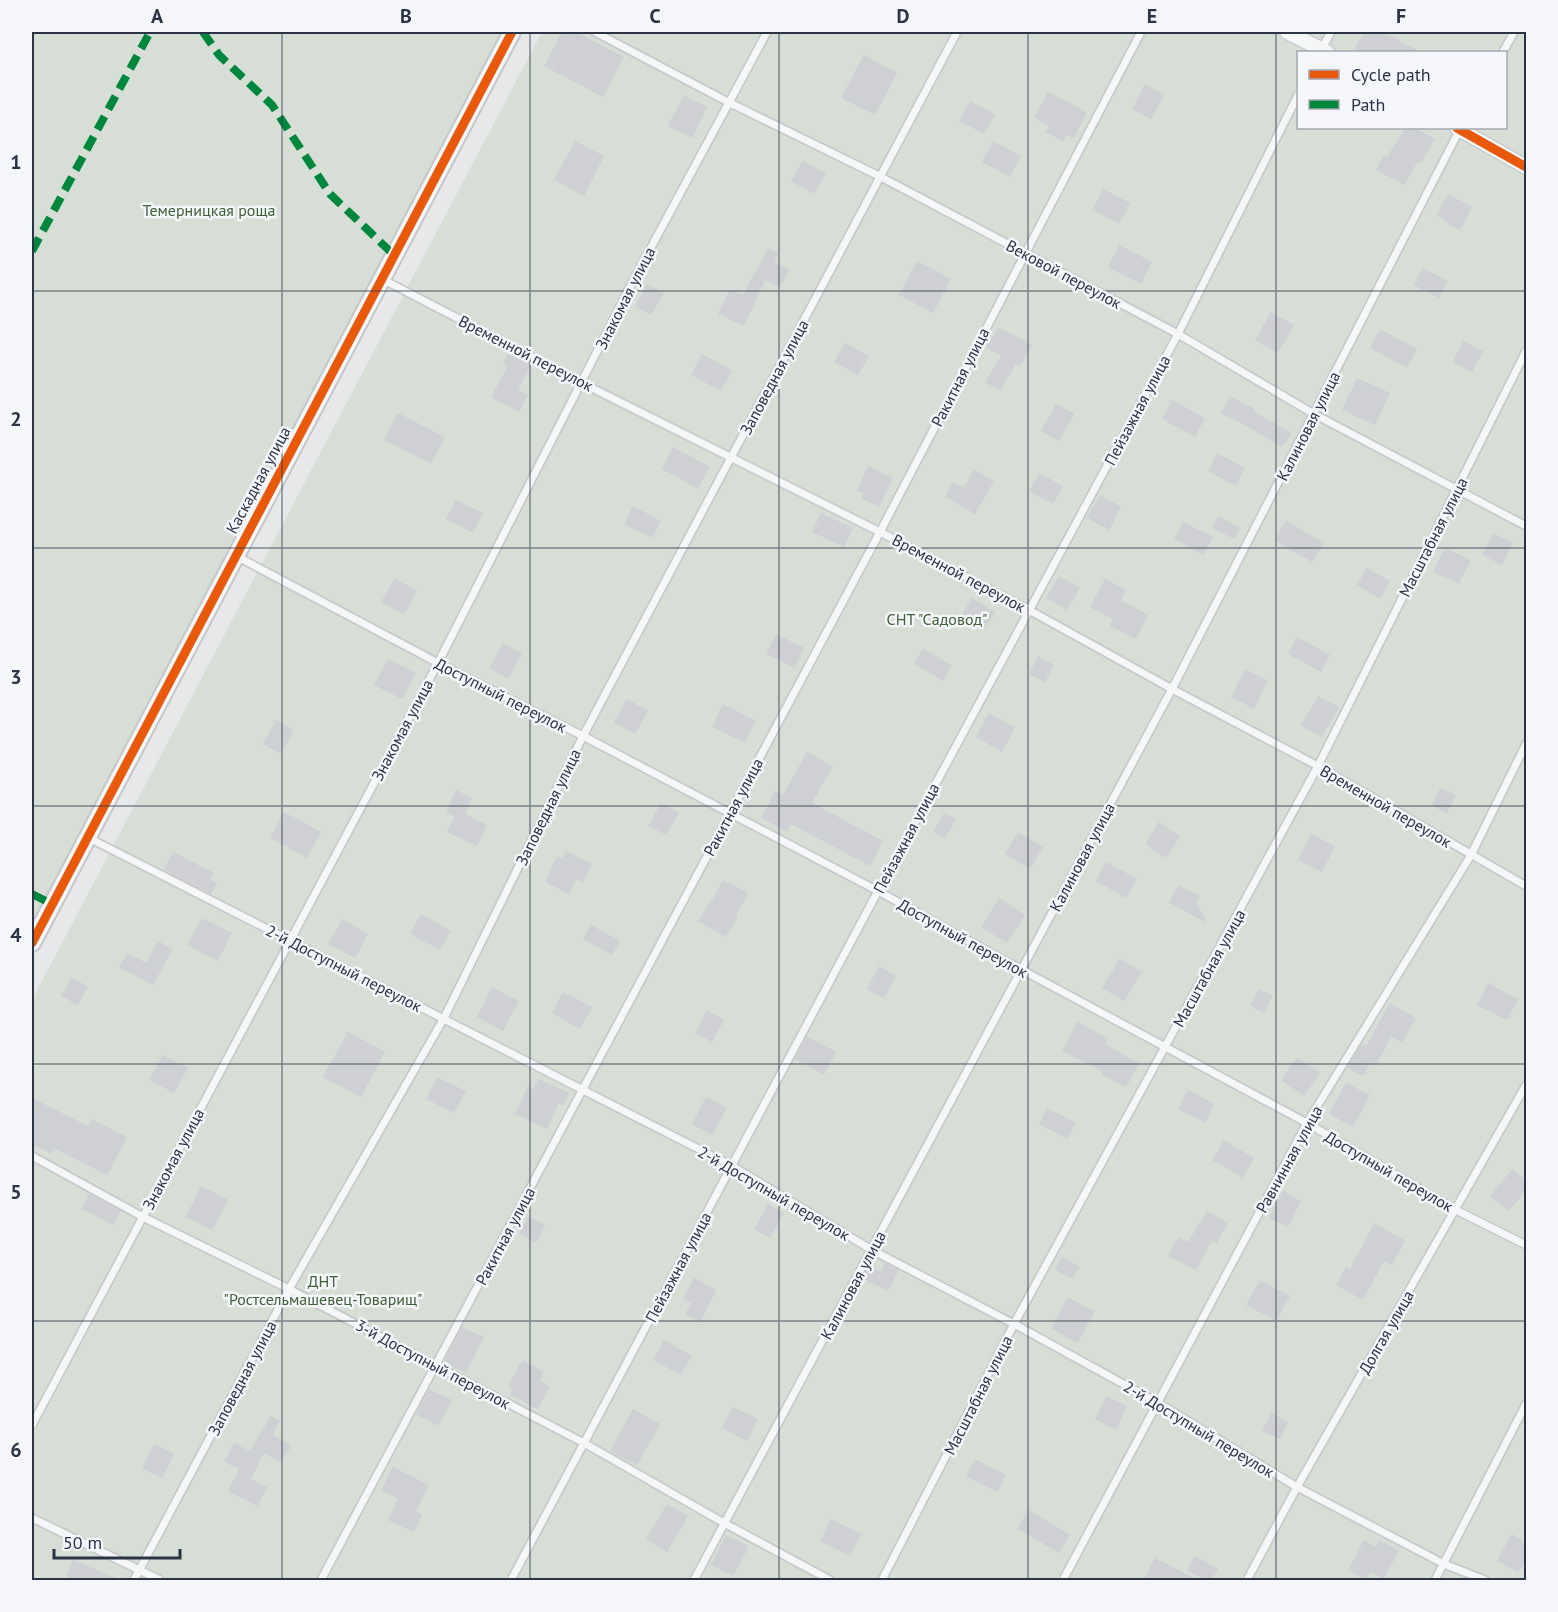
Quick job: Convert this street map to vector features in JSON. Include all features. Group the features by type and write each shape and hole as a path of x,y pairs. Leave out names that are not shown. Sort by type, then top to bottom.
{"street":[{"name":"Каскадная улица","path":"32,943 512,32"},
{"path":"1287,32 1322,51"},
{"path":"1461,129 1527,167"}],"lane":[{"name":"Вековой переулок","path":"596,32 728,102 881,177 1178,334 1314,414 1527,526"},
{"name":"Знакомая улица","path":"32,1425 438,663 634,279 766,32"},
{"name":"Заповедная улица","path":"134,1581 290,1289 444,1018 583,736 957,32"},
{"name":"Ракитная улица","path":"321,1581 880,532 1023,254 1141,32"},
{"path":"1322,51 1331,32"},
{"path":"1504,51 1514,32"},
{"name":"Пейзажная улица","path":"511,1581 878,891 1178,334 1297,99"},
{"name":"Калиновая улица","path":"694,1581 1172,689 1458,129"},
{"name":"Временной переулок","path":"382,279 1029,610 1318,766 1527,886"},
{"name":"Масштабная улица","path":"882,1581 1014,1324 1318,766 1527,351"},
{"name":"Доступный переулок","path":"236,556 878,891 1307,1123 1456,1210 1527,1245"},
{"name":"Равнинная улица","path":"1063,1581 1307,1123 1471,855 1527,744"},
{"name":"2-й Доступный переулок","path":"87,837 732,1166 872,1251 1014,1324 1158,1403 1297,1487 1444,1564 1485,1581"},
{"name":"Долгая улица","path":"1247,1581 1297,1487 1527,1085"},
{"name":"3-й Доступный переулок","path":"32,1156 143,1217 290,1289 584,1443 830,1581"},
{"path":"1435,1581 1527,1404"},
{"path":"32,1518 160,1581"}],"green space":[{"name":"Темерницкая роща","path":"32,32 502,32 32,940"},
{"name":"СНТ \"Садовод\"","path":"542,32 1526,32 1526,1580 32,1580 32,1000"}],"building":[{"path":"562,32 576,32 624,57 603,97 544,66"},
{"path":"1365,32 1384,32 1418,51 1353,51"},
{"path":"864,55 897,73 875,115 841,98"},
{"path":"1145,84 1164,95 1151,119 1132,109"},
{"path":"1048,92 1087,112 1074,138 1067,135 1063,141 1045,132 1049,126 1034,117"},
{"path":"684,95 707,107 692,138 668,126"},
{"path":"970,101 995,114 984,134 959,121"},
{"path":"1404,129 1417,129 1435,139 1421,163 1418,161 1404,185 1376,170 1384,155 1387,157"},
{"path":"575,141 604,156 584,196 554,180"},
{"path":"993,141 1021,156 1010,177 982,162"},
{"path":"803,160 826,174 814,194 791,181"},
{"path":"1103,189 1130,203 1119,224 1092,210"},
{"path":"1448,194 1472,207 1460,230 1437,215"},
{"path":"1119,245 1152,262 1141,284 1108,267"},
{"path":"768,248 778,253 774,262 789,270 780,287 765,280 744,326 718,314 730,289 743,295"},
{"path":"917,261 951,279 933,313 899,295"},
{"path":"1423,268 1448,281 1439,298 1414,285"},
{"path":"647,284 664,293 651,315 635,306"},
{"path":"1271,312 1294,325 1278,353 1255,340"},
{"path":"998,327 1032,345 1020,367 1016,364 1000,391 985,382 1001,356 986,348"},
{"path":"1380,329 1417,349 1407,368 1370,348"},
{"path":"1463,341 1483,351 1472,372 1453,362"},
{"path":"845,343 869,356 858,375 834,362"},
{"path":"509,351 532,363 518,390 528,395 519,412 491,397 508,366 503,363"},
{"path":"702,354 732,370 721,391 691,375"},
{"path":"1357,378 1390,393 1375,425 1342,410"},
{"path":"1230,396 1255,409 1254,411 1291,433 1282,447 1247,426 1221,414"},
{"path":"1172,400 1205,418 1195,437 1162,419"},
{"path":"1056,404 1074,414 1059,441 1041,431"},
{"path":"398,413 445,437 431,464 384,440"},
{"path":"673,447 710,467 698,489 662,469"},
{"path":"1217,453 1245,468 1236,486 1208,471"},
{"path":"868,466 893,478 879,507 861,498 864,493 857,490"},
{"path":"974,470 994,481 975,514 945,496 953,482 964,488"},
{"path":"1039,473 1063,486 1053,504 1029,491"},
{"path":"1100,495 1121,507 1109,530 1087,518"},
{"path":"456,500 483,513 473,533 446,519"},
{"path":"633,506 661,521 652,538 624,524"},
{"path":"821,513 853,528 844,547 812,532"},
{"path":"1218,516 1240,528 1234,539 1212,528"},
{"path":"1286,521 1324,543 1312,562 1274,540"},
{"path":"1183,522 1213,537 1204,555 1174,539"},
{"path":"1493,533 1513,543 1502,565 1482,555"},
{"path":"1445,548 1471,560 1459,584 1433,572"},
{"path":"1367,568 1390,581 1380,599 1357,585"},
{"path":"1059,576 1080,588 1067,610 1046,598"},
{"path":"395,578 417,591 404,615 381,602"},
{"path":"1105,579 1126,590 1121,600 1148,615 1136,639 1110,626 1113,619 1090,607"},
{"path":"972,598 995,612 984,630 961,616"},
{"path":"776,634 804,648 795,668 766,654"},
{"path":"1297,637 1330,655 1321,672 1288,654"},
{"path":"503,643 522,654 508,679 489,668"},
{"path":"923,648 952,666 943,681 914,664"},
{"path":"1038,656 1054,665 1045,682 1029,674"},
{"path":"388,659 416,673 402,699 374,685"},
{"path":"1245,669 1268,681 1254,709 1231,697"},
{"path":"1318,696 1339,707 1322,737 1301,726"},
{"path":"627,699 648,711 635,734 614,722"},
{"path":"723,704 756,721 745,743 712,727"},
{"path":"989,713 1015,728 1002,752 976,737"},
{"path":"276,720 294,730 281,754 263,744"},
{"path":"807,752 833,766 812,803 883,841 870,866 791,824 787,832 761,818 775,791 783,795"},
{"path":"1440,788 1456,795 1447,813 1432,806"},
{"path":"456,790 472,798 465,814 487,825 477,846 447,832 455,816 446,812"},
{"path":"661,803 679,813 666,835 648,826"},
{"path":"284,812 321,832 307,858 270,838"},
{"path":"944,813 956,819 945,839 933,832"},
{"path":"1159,822 1180,836 1166,858 1145,844"},
{"path":"1018,832 1043,847 1030,869 1005,854"},
{"path":"1311,834 1335,846 1322,872 1298,860"},
{"path":"566,851 592,864 583,883 576,879 569,894 545,882 557,857 562,859"},
{"path":"173,852 214,873 210,880 217,883 211,894 164,870"},
{"path":"1106,862 1137,879 1126,898 1096,881"},
{"path":"723,880 748,893 726,937 698,921"},
{"path":"1178,885 1200,896 1196,902 1207,923 1169,903"},
{"path":"999,898 1025,915 1007,943 981,927"},
{"path":"421,914 451,931 440,950 410,934"},
{"path":"202,918 232,933 218,961 187,945"},
{"path":"342,919 368,934 355,958 328,944"},
{"path":"591,925 620,941 612,955 583,939"},
{"path":"158,941 173,949 153,985 119,967 127,953 146,963"},
{"path":"1120,959 1142,972 1124,1001 1102,988"},
{"path":"879,966 896,976 884,998 867,989"},
{"path":"71,978 88,986 78,1005 61,996"},
{"path":"1488,983 1518,999 1507,1020 1477,1005"},
{"path":"492,987 519,1001 503,1031 477,1017"},
{"path":"1259,989 1273,996 1264,1013 1250,1006"},
{"path":"563,992 592,1007 580,1029 552,1013"},
{"path":"1390,1003 1416,1018 1402,1043 1391,1036 1376,1066 1370,1063 1363,1076 1347,1068 1362,1044 1366,1046"},
{"path":"707,1010 724,1020 712,1042 695,1033"},
{"path":"1077,1022 1108,1038 1105,1044 1139,1063 1126,1087 1101,1074 1102,1071 1062,1051"},
{"path":"348,1032 385,1052 361,1097 323,1077"},
{"path":"807,1036 836,1052 824,1075 795,1059"},
{"path":"163,1055 188,1068 174,1093 149,1080"},
{"path":"1297,1057 1320,1073 1304,1096 1281,1080"},
{"path":"437,1077 466,1091 454,1113 426,1099"},
{"path":"539,1079 569,1093 563,1105 559,1103 547,1129 515,1114 528,1086 534,1089"},
{"path":"1346,1083 1370,1095 1353,1127 1329,1114"},
{"path":"1188,1090 1214,1104 1205,1123 1178,1109"},
{"path":"706,1097 727,1108 712,1135 692,1124"},
{"path":"32,1098 88,1126 92,1119 127,1137 107,1175 54,1148 51,1154 32,1144"},
{"path":"1047,1108 1076,1123 1068,1139 1039,1124"},
{"path":"1224,1140 1254,1158 1243,1178 1212,1160"},
{"path":"1512,1169 1527,1181 1527,1189 1509,1211 1490,1196"},
{"path":"201,1186 228,1200 212,1230 186,1217"},
{"path":"1283,1191 1301,1201 1288,1227 1269,1218"},
{"path":"89,1194 121,1211 113,1225 82,1209"},
{"path":"768,1204 784,1213 770,1238 754,1229"},
{"path":"1207,1211 1228,1223 1217,1243 1212,1240 1196,1270 1168,1256 1178,1237 1188,1242"},
{"path":"528,1216 545,1225 536,1243 519,1234"},
{"path":"1374,1223 1405,1240 1392,1265 1384,1261 1363,1300 1336,1285 1346,1267 1350,1269"},
{"path":"1062,1257 1080,1267 1072,1279 1055,1270"},
{"path":"885,1263 899,1270 888,1291 862,1278 869,1266 881,1272"},
{"path":"694,1278 716,1290 700,1322 685,1314 691,1303 683,1299"},
{"path":"1260,1280 1290,1296 1276,1321 1246,1305"},
{"path":"1068,1297 1095,1312 1077,1343 1051,1328"},
{"path":"462,1327 484,1337 466,1373 444,1362"},
{"path":"664,1340 692,1356 681,1375 653,1360"},
{"path":"522,1360 544,1372 539,1381 550,1386 538,1409 510,1395 513,1389 508,1386"},
{"path":"429,1389 452,1400 438,1426 416,1414"},
{"path":"1107,1396 1127,1406 1116,1430 1095,1419"},
{"path":"732,1407 758,1419 747,1441 722,1428"},
{"path":"633,1409 660,1424 637,1465 610,1451"},
{"path":"1271,1413 1288,1422 1280,1439 1262,1431"},
{"path":"271,1416 280,1421 273,1435 291,1446 281,1463 264,1453 251,1479 267,1487 258,1506 228,1491 239,1469 224,1462 234,1443 250,1451"},
{"path":"154,1444 174,1454 162,1478 142,1468"},
{"path":"975,1459 1006,1475 997,1492 966,1476"},
{"path":"393,1467 429,1485 416,1511 422,1515 414,1532 388,1520 398,1499 381,1490"},
{"path":"667,1504 688,1516 667,1552 646,1539"},
{"path":"1029,1510 1070,1535 1059,1553 1017,1528"},
{"path":"831,1519 861,1534 850,1556 820,1541"},
{"path":"1512,1534 1527,1543 1527,1559 1518,1573 1497,1560"},
{"path":"726,1535 749,1546 733,1576 711,1565"},
{"path":"1364,1540 1376,1547 1379,1540 1399,1551 1383,1579 1370,1572 1366,1580 1348,1570"},
{"path":"1195,1556 1218,1569 1211,1581 1206,1581 1187,1570"},
{"path":"1155,1558 1200,1581 1143,1581"},
{"path":"73,1560 121,1580 121,1581 65,1581"}],"marked path":[{"path":"32,251 150,32"},
{"path":"203,32 219,55 272,105 330,194 394,255"},
{"path":"32,894 52,904"}],"cycle path":[{"path":"32,943 512,32"},
{"path":"1459,129 1526,167"}],"park label":[{"name":"ДНТ \"Ростсельмашевец-Товарищ\"","path":"323,1290"}]}
